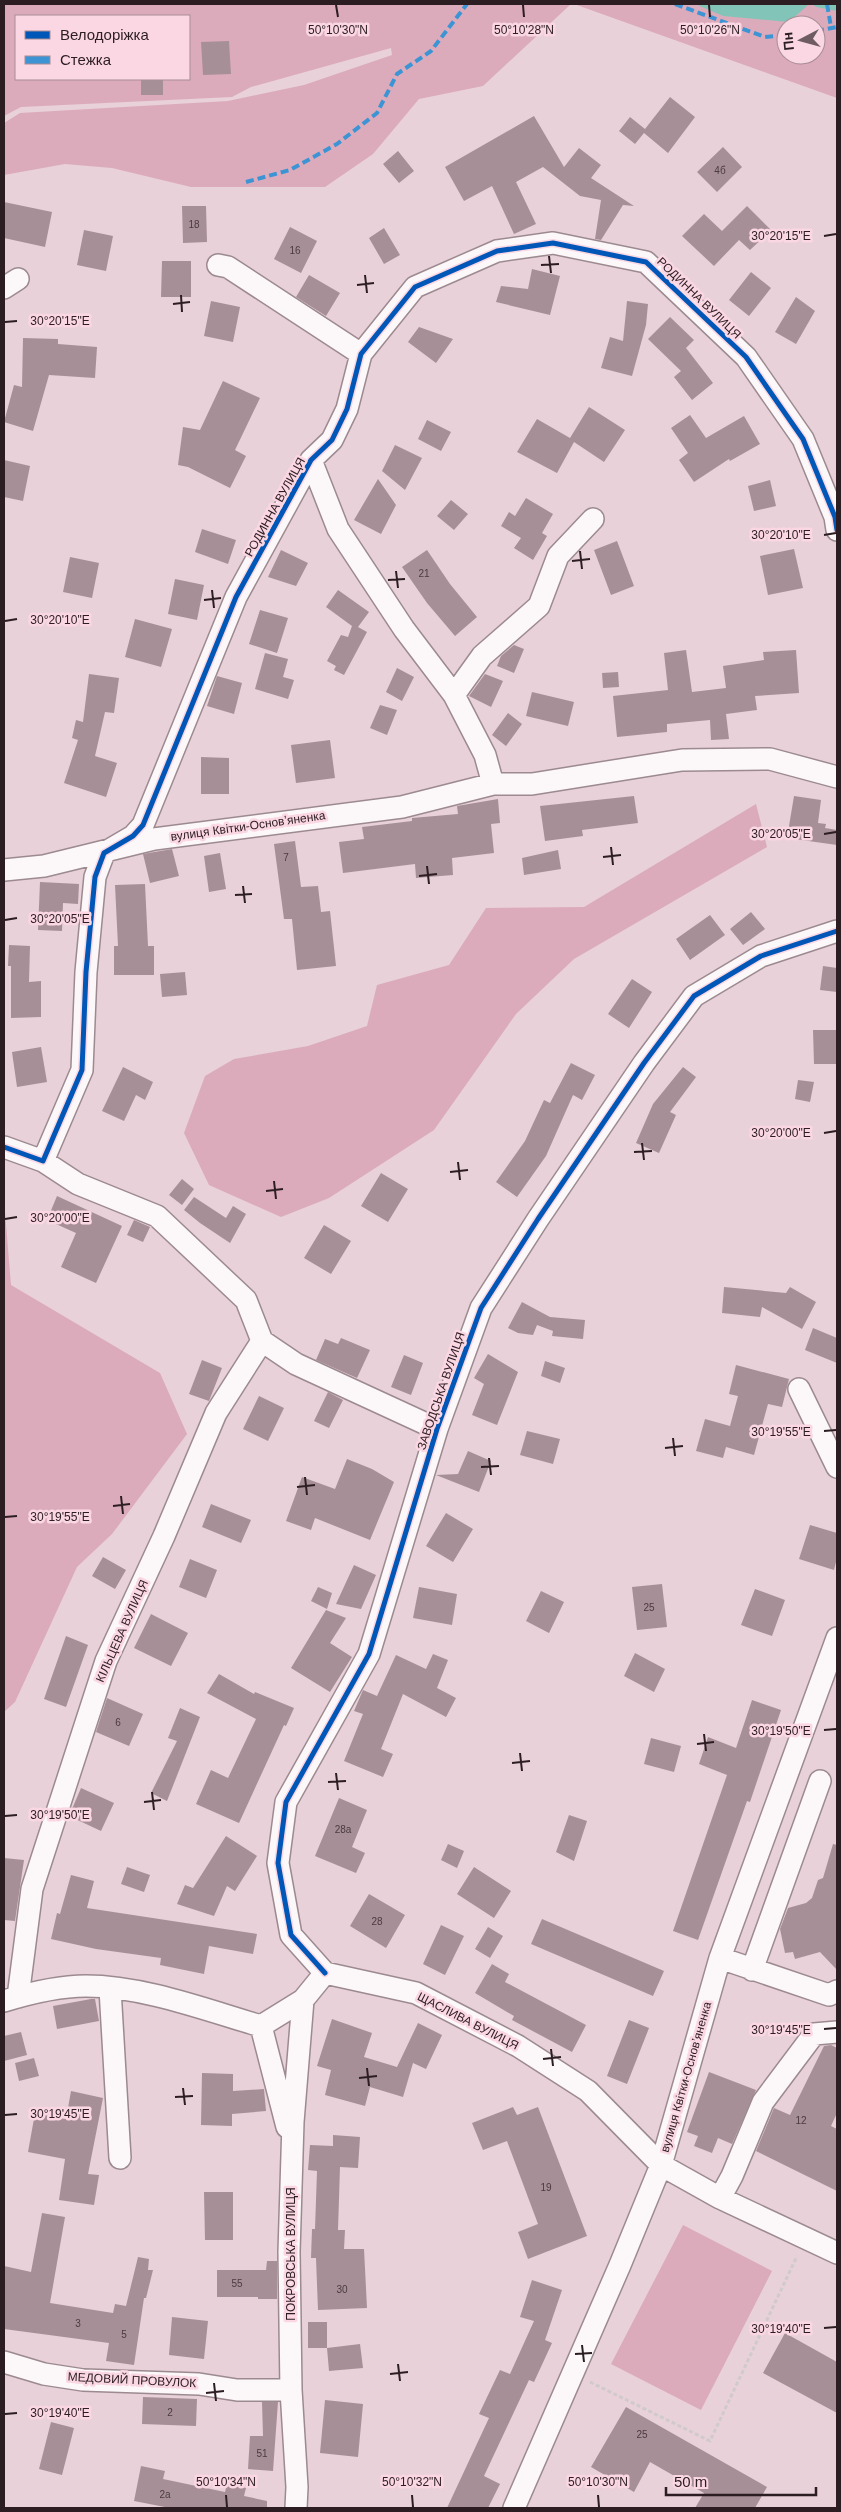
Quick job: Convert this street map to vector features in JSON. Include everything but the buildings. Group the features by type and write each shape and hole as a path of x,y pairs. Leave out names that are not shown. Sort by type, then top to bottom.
{"street":[{"name":"РОДИННА ВУЛИЦЯ","path":"104,853 132,836 143,825 236,597 311,460 332,440 347,409 361,354 415,286 497,251 553,243 646,262 746,357 803,439 836,522"},
{"path":"218,265 228,267 361,354"},
{"path":"311,460 338,529 404,629 454,695 485,755 493,784"},
{"path":"454,695 482,656 539,606 558,556 593,519"},
{"name":"вулиця Квітки-Основʼяненка","path":"4,870 44,866 104,853 154,839 402,806 493,784 532,784 682,760 770,759 837,777"},
{"path":"43,1161 82,1070 90,925 95,878 104,853"},
{"name":"ЗАВОДСЬКА ВУЛИЦЯ","path":"325,1973 291,1935 278,1863 286,1802 369,1654 437,1429 481,1308 538,1219 644,1063 694,996 761,956 837,931"},
{"path":"4,1147 43,1161 78,1184 157,1216 246,1300 262,1341 296,1364 437,1429"},
{"name":"КІЛЬЦЕВА ВУЛИЦЯ","path":"11,1999 32,1889 106,1661 164,1536 216,1413 262,1341"},
{"path":"799,1389 837,1467"},
{"name":"вулиця Квітки-Основʼяненка","path":"514,2508 620,2265 661,2165 720,1958 790,1772 837,1638"},
{"path":"752,1970 829,1784 790,1772"},
{"path":"720,1958 829,1996 837,1991"},
{"path":"11,1999 86,1986 151,1994 260,2026 303,2000 325,1973"},
{"name":"ЩАСЛИВА ВУЛИЦЯ","path":"325,1973 416,1993 518,2046 588,2091 661,2165 720,2198 837,2252"},
{"path":"110,1989 120,2158"},
{"name":"ПОКРОВСЬКА ВУЛИЦЯ","path":"296,2508 297,2486 292,2390 289,2252 292,2147 303,2000"},
{"path":"260,2026 292,2147"},
{"path":"720,2198 732,2176 763,2102 814,2034 837,2032"},
{"name":"МЕДОВИЙ ПРОВУЛОК","path":"4,2362 44,2374 83,2380 199,2384 237,2390 292,2390"}],"path":[{"path":"582,2378 710,2441 797,2256"}],"shaded area":[{"path":"4,4 571,4 483,86 419,99 373,154 325,187 191,187 112,168 65,164 4,175 4,123 20,113 228,101 304,85 392,55 391,48 251,87 232,97 21,107 4,116"},
{"path":"574,4 837,4 837,98"},
{"path":"695,4 809,4 797,15 776,15 776,21 723,16"},
{"path":"756,804 767,847 574,959 516,1014 434,1130 329,1198 281,1217 209,1185 184,1133 205,1076 234,1059 308,1046 367,1026 377,985 449,965 486,908 584,907"},
{"path":"4,1200 11,1285 160,1373 187,1434 112,1534 77,1567 15,1702 4,1712"},
{"path":"683,2225 772,2271 701,2410 611,2364"}],"waterway":[{"path":"817,4 837,8"}],"marked path":[{"path":"246,182 290,170 337,144 377,113 397,74 431,51 467,4"},
{"path":"675,4 765,37 776,36"},
{"path":"827,4 831,27"},
{"path":"826,29 837,27"}],"cycle path":[{"path":"4,1147 43,1161 82,1070 86,972 95,877 104,853 133,836 143,825 236,597 311,460 332,440 347,409 361,354 415,287 497,251 553,243 646,262 746,357 803,439 835,517 837,530"},
{"path":"325,1973 291,1935 278,1863 286,1802 369,1654 437,1429 481,1308 538,1219 644,1063 694,996 761,956 837,931"}]}
